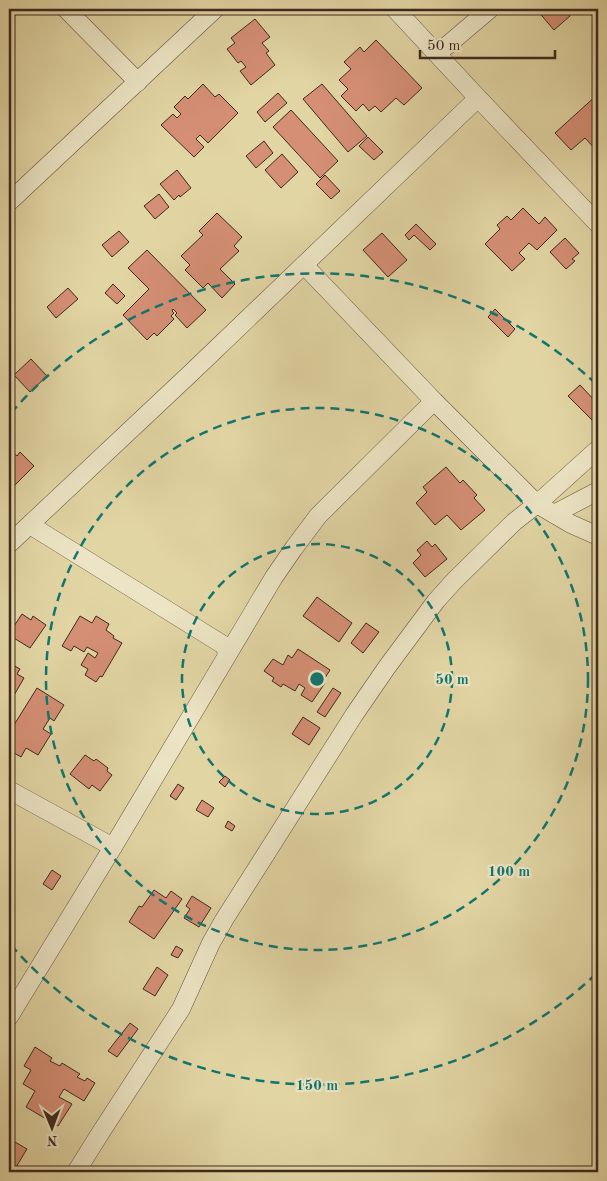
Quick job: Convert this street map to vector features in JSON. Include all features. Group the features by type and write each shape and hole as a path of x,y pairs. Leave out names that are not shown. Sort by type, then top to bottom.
{"street":[{"path":"66,9 138,82"},
{"path":"9,202 215,9"},
{"path":"395,9 598,224"},
{"path":"437,54 490,9"},
{"path":"9,544 478,98"},
{"path":"304,265 434,401 537,504 571,524 598,536"},
{"path":"9,1017 274,577 294,548 318,516 434,401"},
{"path":"76,1172 181,1009 211,943 224,920 376,683 423,618 448,588 507,528 537,504 598,449"},
{"path":"554,514 598,491"},
{"path":"30,524 225,646 227,655"},
{"path":"9,790 113,847"}],"building":[{"path":"538,9 564,9 570,16 554,30"},
{"path":"598,9 598,22 587,10"},
{"path":"255,19 270,37 262,43 269,51 266,53 275,65 251,85 240,71 246,67 241,61 238,63 227,49 235,43 231,38"},
{"path":"376,40 422,88 404,105 396,98 381,112 375,106 369,111 363,104 356,111 341,96 348,89 339,80 351,69 344,62 360,47 364,52"},
{"path":"203,84 215,97 219,94 238,113 208,143 200,135 196,139 204,147 194,157 161,125 173,114 177,118 181,114 174,107 185,96 188,99"},
{"path":"322,84 367,136 348,152 303,99"},
{"path":"278,93 287,103 265,122 257,112"},
{"path":"598,94 598,150 585,138 571,150 555,133"},
{"path":"291,110 338,161 320,178 273,127"},
{"path":"368,137 383,152 374,160 359,146"},
{"path":"264,141 273,153 256,168 246,156"},
{"path":"282,154 298,172 281,188 265,170"},
{"path":"177,170 191,188 174,200 160,184"},
{"path":"325,175 340,191 331,199 316,184"},
{"path":"159,194 169,207 155,219 144,206"},
{"path":"523,208 539,224 545,217 557,230 537,250 529,243 519,253 525,259 512,271 485,244 500,229 497,225 507,216 511,220"},
{"path":"217,213 242,237 234,246 239,251 220,269 235,284 222,298 208,283 203,288 185,270 190,265 181,256 203,235 199,231"},
{"path":"416,224 436,244 430,250 414,235 409,240 405,235"},
{"path":"119,231 129,242 112,257 102,245"},
{"path":"382,233 407,260 388,277 363,250"},
{"path":"565,238 579,253 572,259 575,261 566,269 550,252"},
{"path":"147,250 206,310 187,328 175,315 177,313 173,309 174,313 171,316 174,319 157,336 154,333 147,340 123,315 149,289 128,268"},
{"path":"113,284 125,296 117,304 105,293"},
{"path":"68,288 78,299 56,318 47,307"},
{"path":"495,309 515,329 508,337 488,317"},
{"path":"31,359 47,376 30,392 14,375"},
{"path":"580,385 598,404 598,413 592,420 568,396"},
{"path":"9,441 14,446 10,450 17,456 20,452 34,466 14,486 9,482"},
{"path":"446,467 460,483 463,480 477,495 474,498 485,510 461,530 447,515 435,525 416,503 427,492 423,487"},
{"path":"427,541 432,547 435,544 447,559 425,577 413,563 421,555 417,550"},
{"path":"317,597 352,623 339,642 303,616"},
{"path":"22,614 31,620 33,616 46,625 30,648 9,635 11,624 14,626"},
{"path":"80,616 92,623 96,616 109,624 106,630 114,636 113,638 122,643 102,677 100,676 96,682 85,675 88,669 81,665 88,653 95,658 98,653 87,647 84,652 74,646 71,651 62,646"},
{"path":"366,623 379,632 363,653 351,643"},
{"path":"298,649 330,670 323,681 325,683 312,702 301,695 305,688 299,684 295,691 283,684 281,687 272,681 274,678 264,671 273,659 283,665 288,655 292,658"},
{"path":"9,663 20,669 17,674 24,678 9,704"},
{"path":"37,688 64,705 54,721 50,718 43,729 51,734 38,755 26,748 21,757 9,750 9,733"},
{"path":"333,688 341,693 325,717 317,712"},
{"path":"303,717 320,728 309,745 292,734"},
{"path":"85,755 94,761 96,759 108,768 107,771 112,775 100,791 92,785 89,789 70,774"},
{"path":"225,776 230,780 225,787 219,782"},
{"path":"178,784 184,788 176,800 170,796"},
{"path":"202,800 214,808 208,817 196,810"},
{"path":"228,821 235,826 232,831 225,827"},
{"path":"52,870 61,876 52,890 43,884"},
{"path":"154,890 166,898 171,891 182,899 154,939 129,922 139,906 142,907"},
{"path":"192,896 211,908 199,927 184,918 190,909 186,906"},
{"path":"176,946 183,950 178,958 171,955"},
{"path":"157,967 168,975 155,996 143,989"},
{"path":"130,1023 138,1029 117,1057 108,1051"},
{"path":"35,1047 52,1058 50,1061 60,1066 62,1063 80,1074 77,1077 85,1081 87,1078 95,1083 84,1101 64,1089 59,1097 72,1104 58,1126 26,1107 35,1091 23,1084 31,1070 24,1066"},
{"path":"9,1141 14,1144 15,1142 27,1149 13,1172 9,1170"}]}
